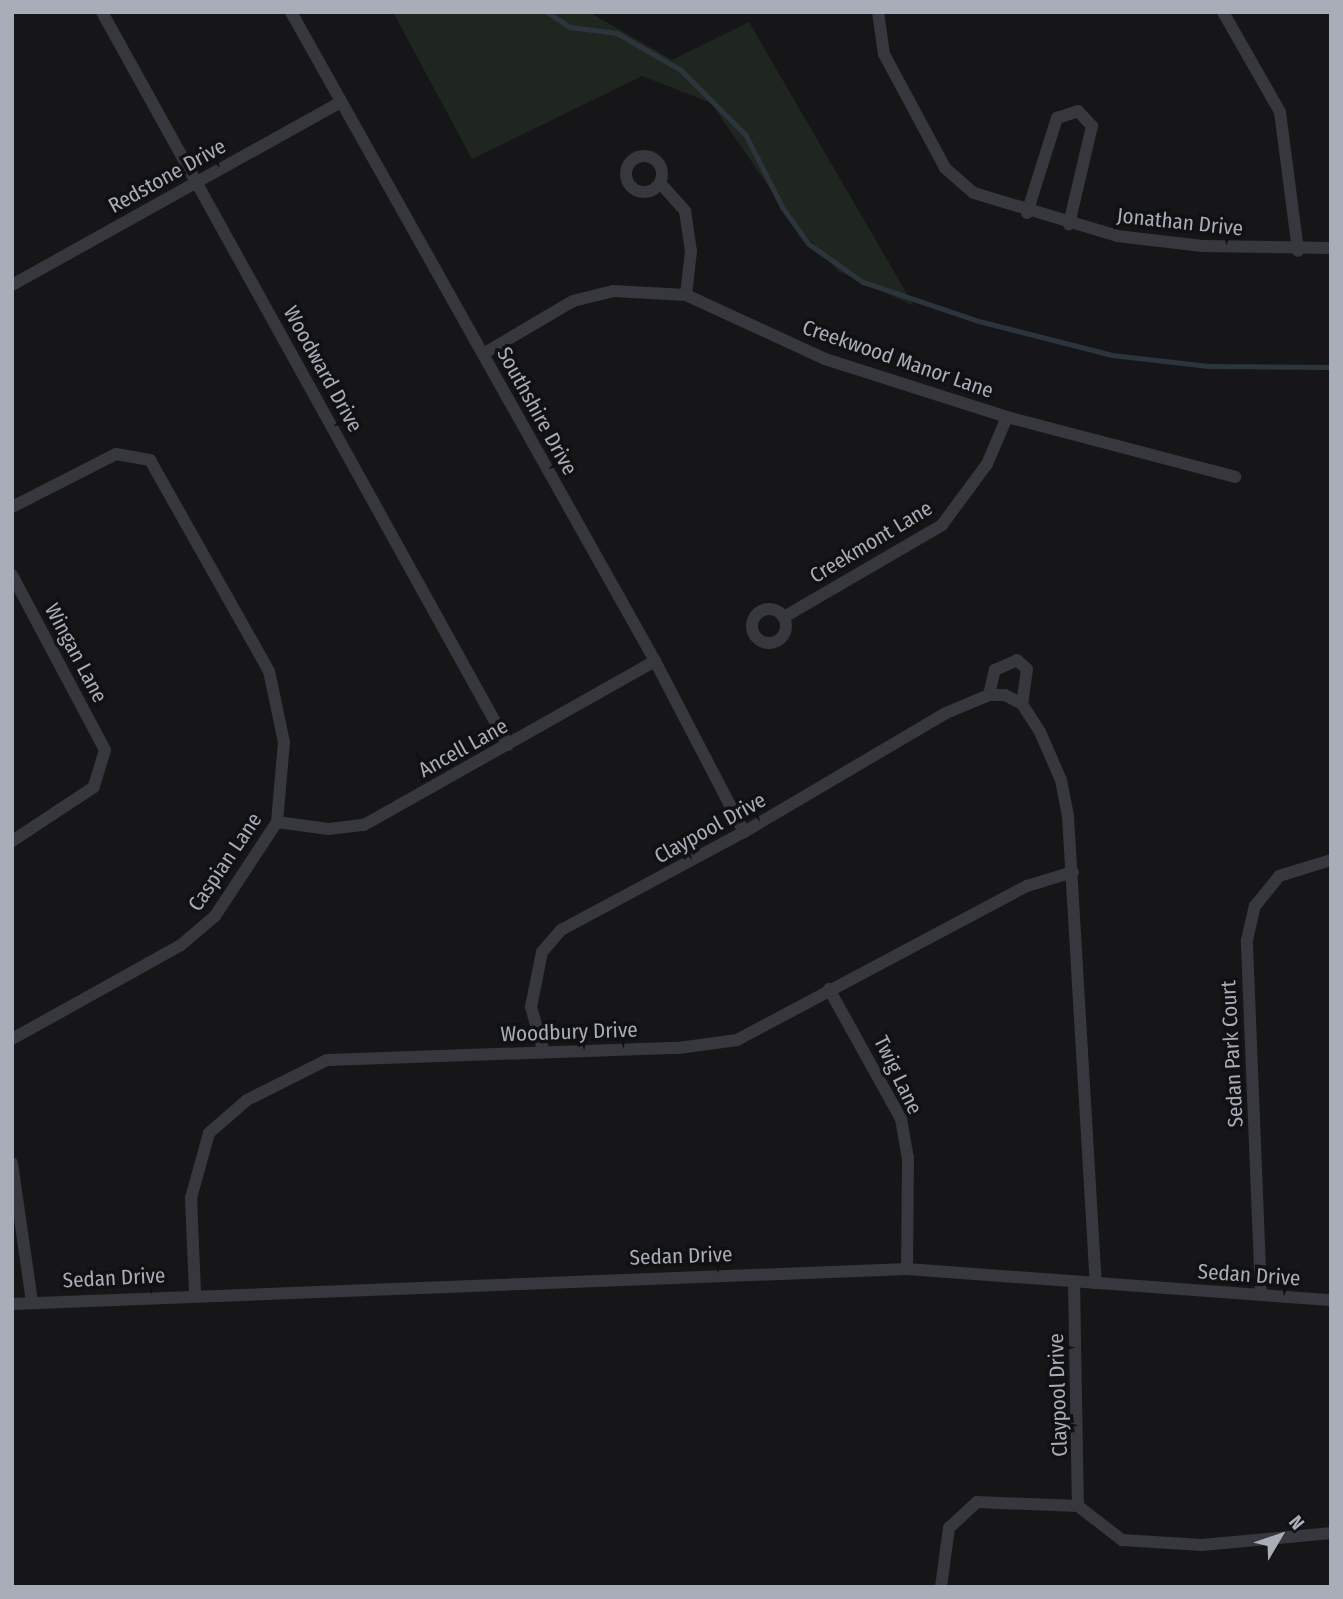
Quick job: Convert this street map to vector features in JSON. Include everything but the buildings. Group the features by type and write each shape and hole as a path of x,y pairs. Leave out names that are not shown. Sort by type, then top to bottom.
{"street":[{"name":"Woodward Drive","path":"102,12 508,745"},
{"name":"Southshire Drive","path":"291,12 655,660 744,832"},
{"name":"Jonathan Drive","path":"878,12 884,54 945,168 974,193 1027,213 1069,224 1202,246 1298,251 1331,248"},
{"path":"1223,12 1280,112 1298,251"},
{"name":"Redstone Drive","path":"12,285 341,102"},
{"path":"1027,213 1057,118 1078,111 1092,126 1069,224"},
{"path":"660,183 685,211 691,251 686,295"},
{"name":"Creekwood Manor Lane","path":"483,354 573,301 613,291 686,295 825,359 1007,417 1235,477"},
{"name":"Creekmont Lane","path":"784,617 942,525 987,464 1007,417"},
{"name":"Caspian Lane","path":"12,507 116,454 150,460 268,671 284,742 277,822 199,932 12,1040"},
{"name":"Wingan Lane","path":"12,575 105,750 94,787 12,841"},
{"name":"Ancell Lane","path":"277,822 329,830 364,825 655,660"},
{"path":"1022,704 989,695 995,670 1017,660 1027,669 1022,704 1061,780 1073,872 1096,1283"},
{"name":"Claypool Drive","path":"543,1049 531,1007 550,939 744,832 946,713 989,695"},
{"name":"Sedan Park Court","path":"1261,1294 1247,940 1255,905 1279,876 1331,860"},
{"name":"Woodbury Drive","path":"195,1293 191,1198 209,1133 233,1109 327,1060 408,1060 543,1049 678,1048 737,1040 1027,886 1073,872"},
{"name":"Twig Lane","path":"829,989 901,1119 908,1157 907,1269"},
{"path":"12,1163 32,1301"},
{"name":"Sedan Drive","path":"12,1304 195,1293 907,1269 1331,1300"},
{"name":"Claypool Drive","path":"1074,1282 1078,1506"},
{"path":"941,1587 949,1528 976,1502 1078,1506 1122,1540 1202,1545 1331,1533"}],"shaded area":[{"path":"393,12 589,12 672,60 749,22 914,306 838,271 791,219 711,103 642,76 472,159"}],"waterway":[{"path":"547,12 570,27 617,33 681,70 746,135 783,208 809,244 863,282 979,321 1112,355 1208,366 1331,367"}]}
